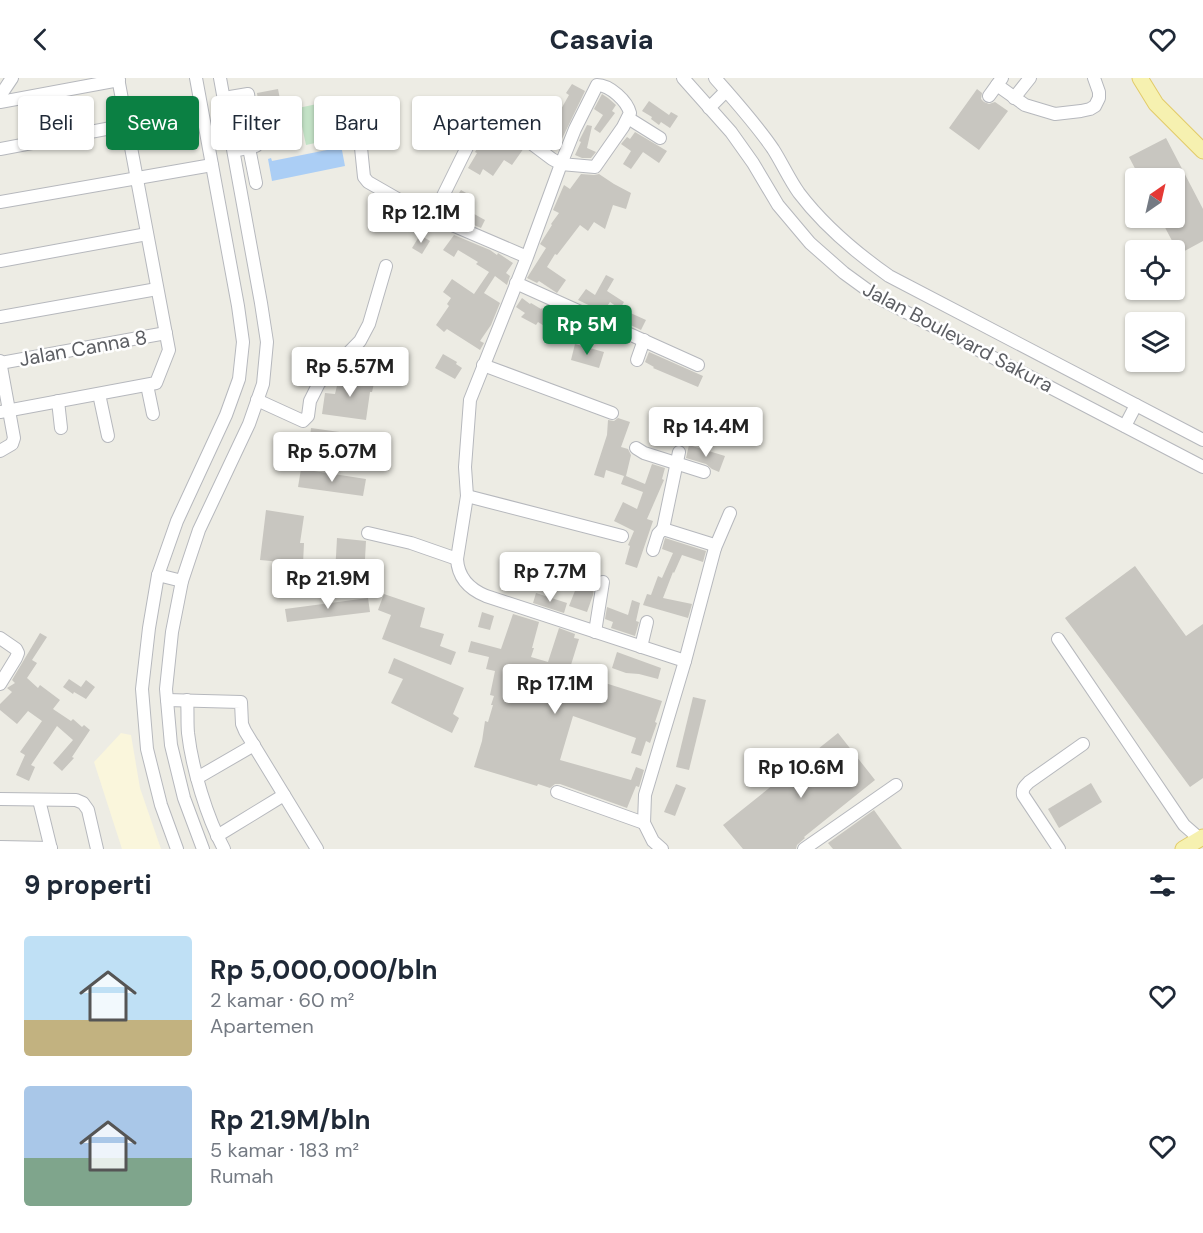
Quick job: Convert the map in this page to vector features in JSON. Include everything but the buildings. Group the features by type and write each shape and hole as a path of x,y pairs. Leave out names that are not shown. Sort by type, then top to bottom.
{"main road":[{"path":"1141,78 1156,104 1203,151"},
{"path":"1184,849 1202,838"}],"street":[{"path":"0,96 12,78"},
{"path":"177,849 161,805 147,749 142,689 149,628 158,575 177,521 226,416 239,379 243,342 196,78"},
{"path":"220,78 224,96"},
{"name":"Jalan Boulevard Sakura","path":"682,78 731,132 778,205 810,243 844,273 877,297 1203,467"},
{"name":"Jalan Boulevard Sakura","path":"715,78 750,117 798,191 828,226 859,255 889,276 1203,440"},
{"path":"1014,98 1030,78"},
{"path":"989,96 999,81 1014,98 1025,105 1054,114 1090,110 1095,106 1100,92 1094,78"},
{"path":"0,102 119,79 122,96"},
{"path":"434,216 481,122 487,122 528,141 561,164 595,167 628,118 630,113 626,103 605,86 597,85 575,129 561,164 527,256 470,400 465,467 467,496 457,559 459,572 476,592 685,661"},
{"path":"709,108 726,91"},
{"path":"628,118 660,138"},
{"path":"0,149 106,129"},
{"path":"132,150 169,350 152,384 153,414"},
{"path":"203,849 184,798 171,745 166,689 172,632 182,581 199,530 249,424 263,384 267,342 234,151 239,150"},
{"path":"249,150 256,183"},
{"path":"361,150 364,177 368,182 422,213 527,256"},
{"path":"0,202 212,165"},
{"path":"0,261 147,234"},
{"path":"257,400 303,421 308,416 310,401 320,383 360,341 369,324 386,266"},
{"path":"516,283 698,365"},
{"path":"0,318 157,289"},
{"name":"Jalan Canna 8","path":"0,362 166,333"},
{"path":"637,360 645,340"},
{"path":"0,362 4,411 14,438 12,444 0,451"},
{"path":"483,365 612,413"},
{"path":"4,411 152,384"},
{"path":"99,394 108,436"},
{"path":"58,401 62,428"},
{"path":"1125,426 1136,405"},
{"path":"636,448 644,453 677,458 704,472"},
{"path":"653,550 658,534 663,529 677,458"},
{"path":"467,496 622,536"},
{"path":"662,849 653,841 644,823 645,795 685,661 715,548 730,513"},
{"path":"663,529 711,544 715,548"},
{"path":"368,533 411,543 457,559"},
{"path":"158,575 182,581"},
{"path":"595,632 603,582"},
{"path":"641,647 647,622"},
{"path":"0,638 18,653 0,684"},
{"path":"1058,639 1184,825 1202,838"},
{"path":"167,700 241,702 245,731 314,848"},
{"path":"187,700 188,733 197,778 217,836 224,849"},
{"path":"1059,849 1023,795 1023,791 1029,782 1083,744"},
{"path":"197,778 254,745"},
{"path":"804,849 896,784"},
{"path":"557,792 644,823"},
{"path":"217,836 284,795"},
{"path":"0,799 76,800 83,803 88,810 97,849"},
{"path":"0,847 50,849 39,800"}],"shaded area":[{"path":"121,733 131,735 140,788 161,849 122,849 94,762"}],"green space":[{"path":"314,105 314,143 306,145 302,126 302,107"}],"water":[{"path":"327,150 342,150 345,166 272,181 268,159 271,158 272,161"}]}
